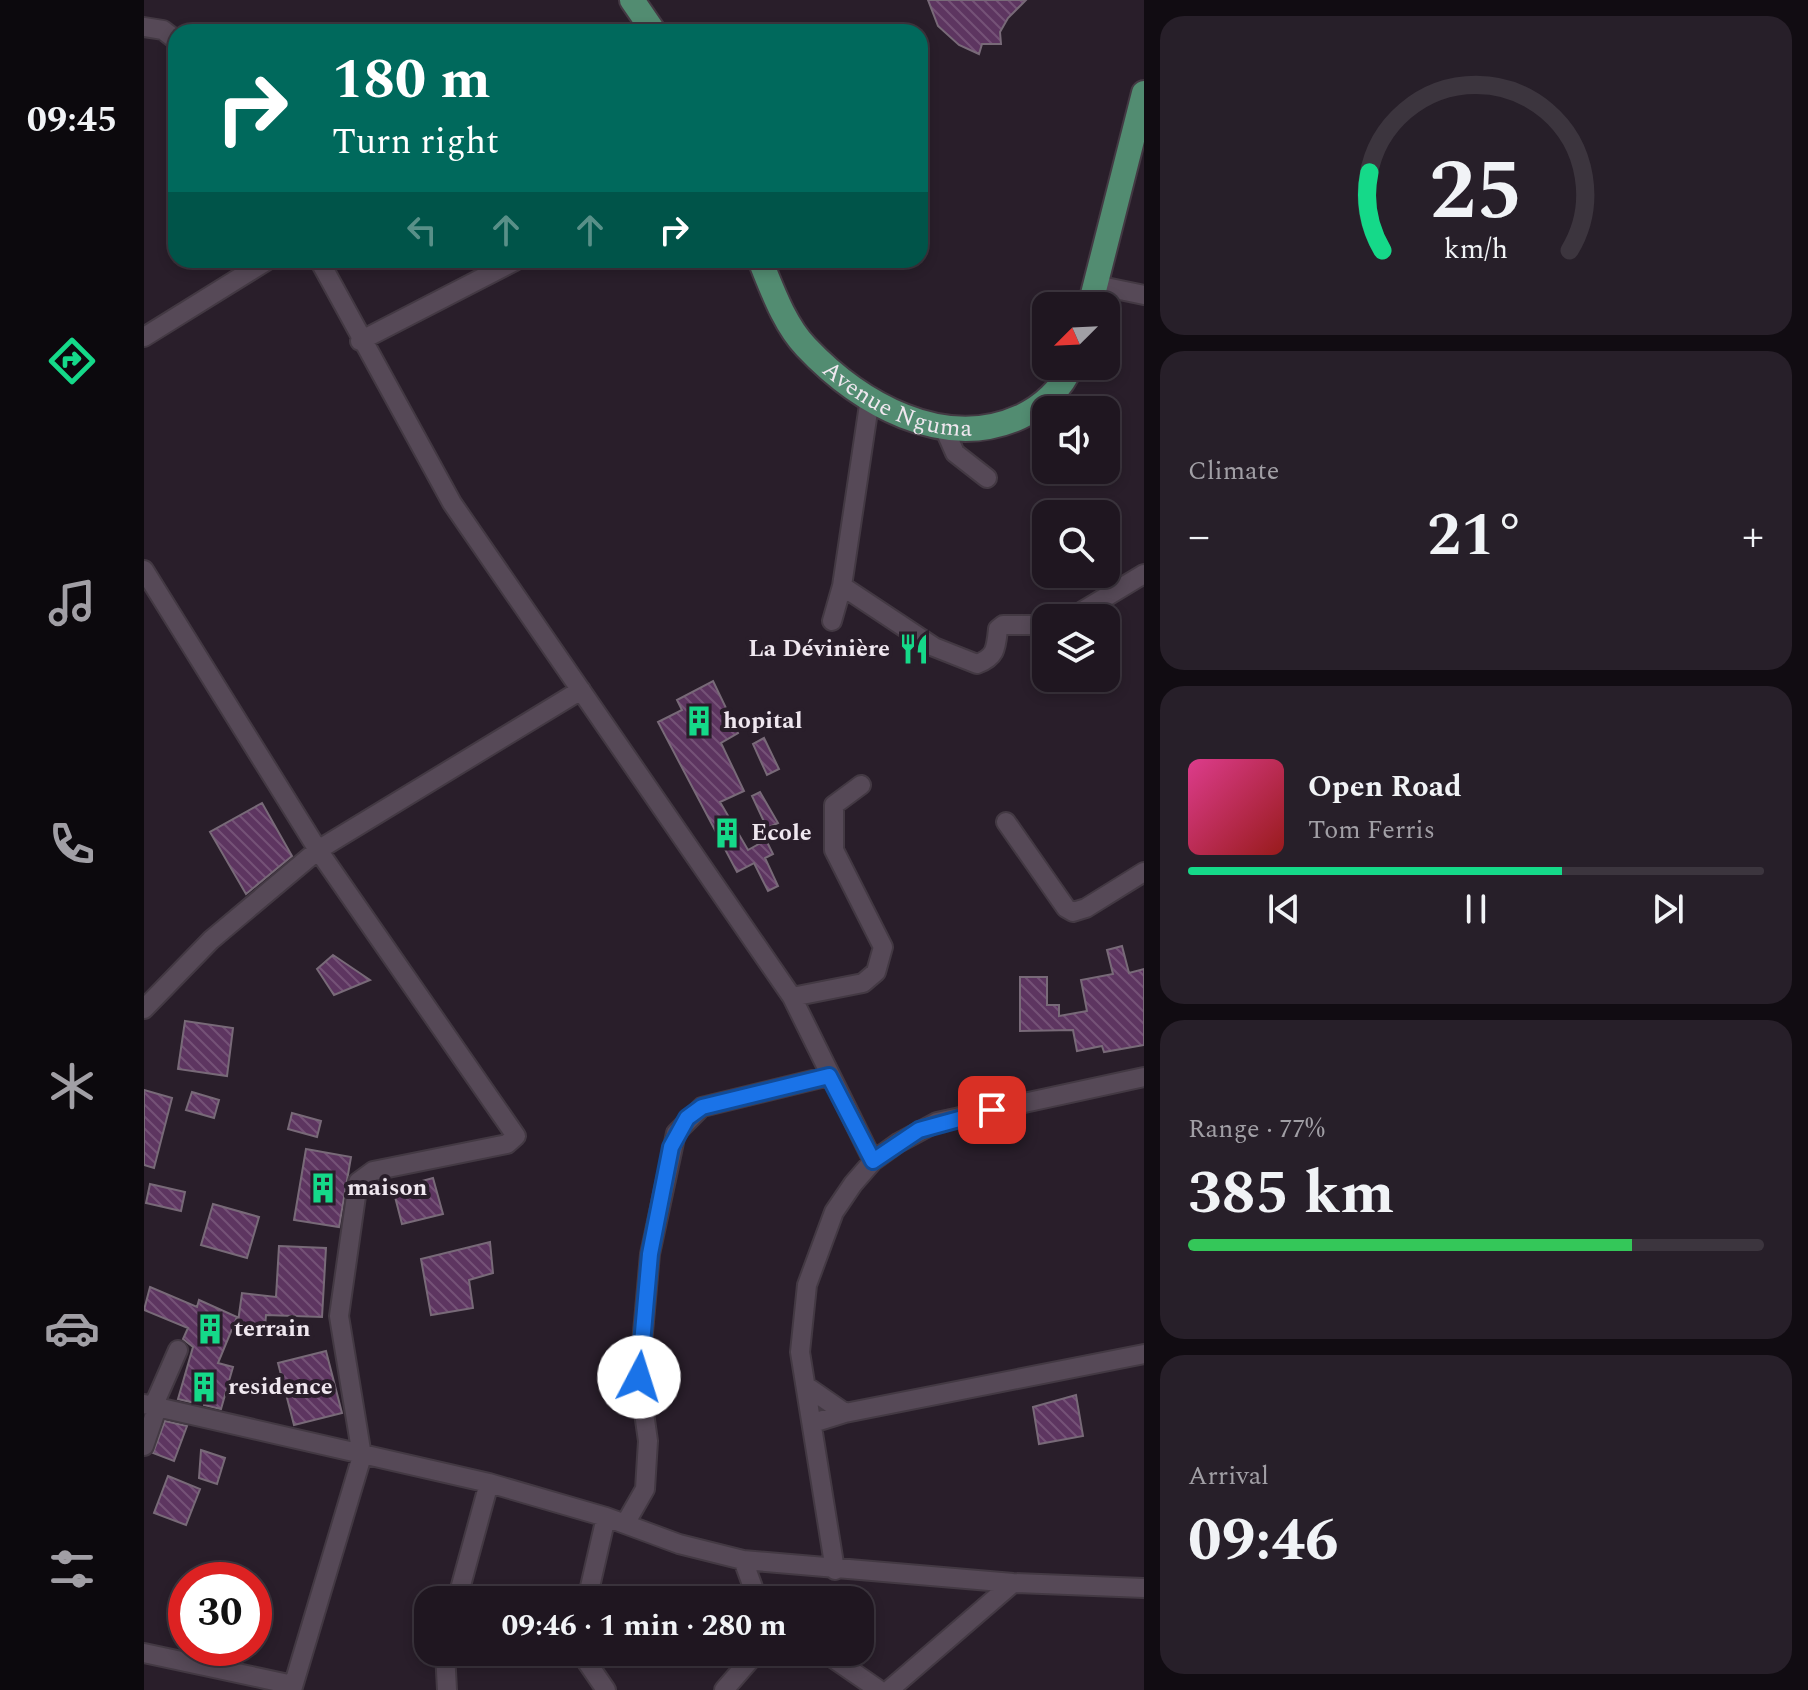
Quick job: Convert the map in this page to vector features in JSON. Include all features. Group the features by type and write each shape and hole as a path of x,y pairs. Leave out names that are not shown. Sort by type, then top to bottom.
{"main road":[{"path":"632,0 648,24"},
{"path":"1094,292 1144,93"},
{"name":"Avenue Nguma","path":"764,268 786,318 804,345 833,372 870,398 913,420 944,428 987,429 1028,413 1048,400 1062,380"}],"street":[{"path":"144,27 168,34"},
{"path":"144,337 255,268"},
{"path":"323,268 360,341 452,503 792,997 873,1161"},
{"path":"360,341 501,268"},
{"path":"1120,295 1144,295"},
{"path":"832,621 842,586 870,398"},
{"path":"944,428 955,453 987,478"},
{"path":"144,570 318,850 516,1136 507,1144 373,1171 358,1182 339,1316 362,1456 292,1687 144,1653"},
{"path":"1094,604 1144,574"},
{"path":"842,586 934,647 977,664 990,659 996,651 998,629 1003,625 1032,625"},
{"path":"144,1009 211,940 318,850 581,690"},
{"path":"792,997 863,983 876,972 883,947 834,850 834,805 861,785"},
{"path":"1006,822 1066,908 1073,912 1086,908 1144,872"},
{"path":"625,1524 645,1489 648,1441 639,1377 650,1254 676,1133 702,1107 829,1076"},
{"path":"835,1570 806,1386 800,1323 807,1285 834,1212 873,1161 919,1130 937,1122 1144,1077"},
{"path":"144,1446 151,1406 178,1350"},
{"path":"813,1423 845,1413 1144,1354"},
{"path":"806,1386 845,1413"},
{"path":"151,1406 489,1483 606,1517 679,1544 743,1560 1013,1583 1144,1588"},
{"path":"461,1586 489,1483"},
{"path":"590,1586 606,1517"},
{"path":"743,1560 753,1586"},
{"path":"889,1690 1013,1583"},
{"path":"446,1666 447,1690"},
{"path":"580,1690 602,1686 589,1666"},
{"path":"724,1690 745,1666"},
{"path":"844,1666 879,1690"}],"building":[{"path":"928,0 1026,0 1008,18 1000,32 1001,44 982,44 979,54 959,45 938,26"},
{"path":"713,681 738,733 721,743 744,791 720,802 748,850 766,840 773,854 765,858 778,886 768,891 754,863 737,872 658,722 682,710 677,700"},
{"path":"764,738 779,769 767,775 753,744"},
{"path":"760,792 778,823 767,828 752,796"},
{"path":"262,803 292,856 246,894 210,832"},
{"path":"1122,946 1129,973 1144,969 1144,1045 1104,1052 1102,1046 1077,1051 1073,1030 1020,1031 1020,977 1047,977 1047,1005 1059,1005 1059,1016 1087,1011 1081,980 1113,974 1107,950"},
{"path":"333,955 370,980 334,995 317,969"},
{"path":"185,1021 233,1028 227,1076 178,1069"},
{"path":"144,1090 172,1098 154,1168 144,1165"},
{"path":"192,1092 219,1100 214,1118 186,1110"},
{"path":"292,1113 321,1121 317,1137 288,1129"},
{"name":"maison","path":"306,1149 351,1157 339,1227 294,1220"},
{"name":"maison","path":"433,1178 443,1214 402,1224 393,1189"},
{"path":"150,1184 185,1192 181,1211 146,1203"},
{"path":"213,1204 259,1217 247,1258 201,1245"},
{"path":"490,1242 493,1273 469,1280 473,1308 431,1315 421,1259"},
{"name":"maison","path":"279,1246 326,1248 322,1317 266,1315 265,1326 238,1322 242,1293 276,1297"},
{"path":"150,1287 197,1307 199,1300 237,1317 218,1363 233,1367 221,1409 204,1405 205,1376 195,1403 178,1399 193,1347 183,1339 188,1328 144,1310"},
{"path":"326,1351 342,1413 294,1425 278,1363"},
{"path":"1076,1395 1083,1436 1039,1444 1033,1407"},
{"path":"165,1421 187,1426 174,1461 153,1453"},
{"path":"201,1450 225,1458 217,1484 199,1478"},
{"path":"168,1476 200,1489 186,1525 154,1513"}],"place":[{"name":"La Dévinière","path":"914,649"},
{"name":"hopital","path":"699,721"},
{"name":"Ecole","path":"727,833"},
{"name":"maison","path":"323,1188"},
{"name":"terrain","path":"210,1329"},
{"name":"residence","path":"204,1387"}],"route":[{"path":"639,1377 650,1254 671,1147 687,1118 702,1107 829,1076 873,1161 919,1130 937,1122 992,1110"}]}
